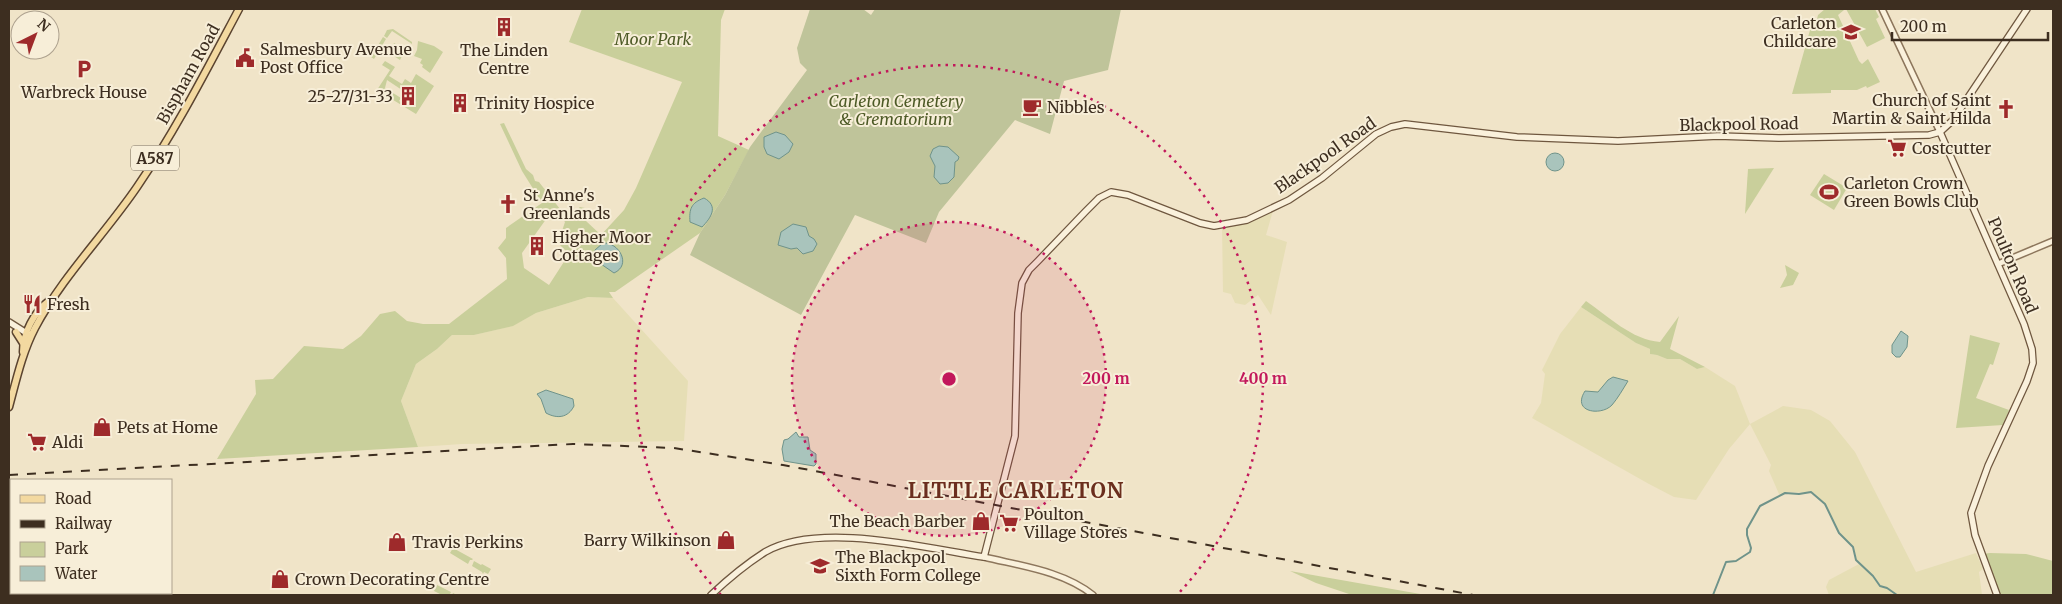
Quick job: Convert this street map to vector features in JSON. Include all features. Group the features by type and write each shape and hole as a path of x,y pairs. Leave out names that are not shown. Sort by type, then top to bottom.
{"main road":[{"name":"Bispham Road","path":"26,337 142,180 178,122 239,9"},
{"path":"1940,132 1953,120 2027,9"},
{"name":"Blackpool Road","path":"984,557 1015,436 1018,313 1022,283 1034,265 1086,210 1099,198 1111,192 1128,195 1200,223 1214,226 1247,220 1289,200 1322,178 1376,134 1391,127 1405,124 1517,138 1618,141 1718,136 1789,138 1926,135 1940,132"},
{"name":"Poulton Road","path":"1940,132 2024,324 2034,359 2027,381 1980,486 1972,510 1972,523 1997,595"},
{"path":"9,322 26,337"},
{"path":"9,327 26,337"},
{"name":"A587","path":"9,407 26,337"},
{"name":"A587","path":"22,358 26,337"},
{"path":"711,595 766,552 792,542 824,537 907,544 984,557"}],"street":[{"path":"1882,9 1940,132"},
{"path":"1998,264 2053,241"},
{"path":"984,557 1063,578 1081,586 1093,595"}],"shaded area":[{"path":"1274,207 1266,235 1287,242 1271,315 1258,295 1245,305 1235,303 1231,294 1223,292 1222,225 1247,220"},
{"path":"588,297 613,298 688,381 684,441 462,444 418,447 401,401 416,364 452,335 474,335 512,326 536,313"},
{"path":"1581,307 1636,343 1650,349 1650,354 1667,359 1680,359 1697,369 1705,367 1735,386 1750,424 1729,449 1696,500 1674,497 1532,418 1541,403 1545,374 1542,370 1560,334"},
{"path":"1783,406 1811,410 1830,421 1855,452 1916,572 1976,553 1983,569 1979,572 1982,595 1899,595 1888,588 1882,587 1873,575 1857,561 1854,547 1840,533 1828,509 1814,493 1788,492 1779,494 1769,471 1771,465 1750,424"},
{"path":"1859,564 1870,573 1880,587 1887,589 1895,595 1829,595 1826,587 1829,580"}],"green space":[{"name":"Moor Park","path":"582,9 725,9 721,20 718,136 749,150 725,195 700,233 615,292 609,292 613,298 588,297 536,313 513,326 474,335 452,335 416,364 401,401 418,447 217,459 256,394 255,380 273,379 304,346 343,349 361,336 380,314 395,311 407,321 423,324 449,324 507,279 506,258 498,248 506,238 506,228 542,203 522,171 500,124 504,123 526,169 533,175 535,181 539,182 567,218 580,207 585,208 586,221 601,235 624,210 636,188 682,82 569,42","holes":["554,208 565,222 558,243 569,254 549,285 524,268 522,253"]},
{"name":"Carleton Cemetery & Crematorium","path":"810,9 863,9 871,15 875,9 1121,9 1108,70 1064,81 1050,134 1015,120 939,212 926,243 855,215 801,315 690,255 700,233 725,195 750,147 807,70 800,63 797,48"},
{"path":"1825,9 1844,10 1838,15 1859,61 1862,64 1868,59 1880,82 1857,90 1831,90 1831,93 1792,94 1812,23 1816,23 1818,15"},
{"path":"1846,9 1875,9 1879,17 1876,19 1885,38 1867,47"},
{"path":"393,29 412,42 412,44 392,31 387,38 384,36 387,30"},
{"path":"383,37 386,39 374,59 371,57"},
{"path":"418,41 434,46 443,52 430,73 422,67 423,65 420,63 422,59 414,56"},
{"path":"394,43 405,50 400,60 389,53"},
{"path":"385,61 395,67 389,76 402,84 405,79 411,83 416,74 434,86 416,114 377,90 390,70 382,65","holes":["387,80 405,92 409,86 416,90 407,106 399,101 401,98 385,88"]},
{"path":"1774,168 1745,214 1748,169"},
{"name":"Carleton Crown Green Bowls Club","path":"1824,174 1847,188 1834,210 1810,195"},
{"path":"1785,265 1799,273 1793,285 1780,288 1787,275"},
{"path":"1586,301 1630,332 1640,337 1660,342 1679,316 1670,349 1705,367 1697,369 1680,359 1667,359 1650,354 1650,349 1636,343 1581,307"},
{"path":"1970,335 2000,343 1993,365 1990,364 1976,398 2009,410 2003,425 1956,428"},
{"path":"453,548 473,559 468,564 450,553"},
{"path":"1982,554 2026,554 2053,561 2053,595 1997,595"},
{"path":"474,561 491,569 488,574 484,572 483,574 472,566"},
{"path":"1290,571 1426,595 1352,595 1316,583"},
{"path":"437,585 451,592 450,594 452,595 442,595 434,591"}],"water":[{"path":"776,132 785,135 793,144 789,152 779,159 767,154 764,147 764,137"},
{"path":"939,146 948,147 959,157 955,162 954,177 948,183 940,184 934,177 935,166 930,156 933,149"},
{"path":"1555,153 1561,156 1564,162 1561,168 1555,171 1549,168 1546,162 1549,156"},
{"path":"704,198 709,201 712,212 702,227 690,222 690,213 694,204"},
{"path":"793,224 806,227 809,236 817,244 813,251 803,254 797,248 791,249 778,245 781,232"},
{"path":"603,243 614,246 623,260 622,265 614,273 601,264 594,254 595,250"},
{"path":"1901,331 1908,336 1907,347 1900,357 1896,357 1892,353 1892,345"},
{"path":"1613,377 1628,381 1612,405 1602,411 1585,408 1582,404 1582,398 1585,391 1598,392"},
{"path":"546,390 573,399 574,406 572,410 558,417 546,413 537,394"},
{"path":"796,432 799,437 808,437 810,450 816,454 816,464 814,466 784,461 782,449 784,440"}],"waterway":[{"path":"1713,595 1726,562 1736,561 1750,552 1751,548 1747,529 1760,506 1785,493 1799,494 1811,492 1825,504 1839,533 1853,547 1856,560 1873,576 1880,586 1887,588 1897,595"}],"railway":[{"path":"9,475 573,444 674,448 783,465 1473,595"}],"place":[{"name":"The Linden Centre","path":"504,27"},
{"name":"Carleton Childcare","path":"1851,32"},
{"name":"Salmesbury Avenue Post Office","path":"245,58"},
{"name":"Warbreck House","path":"84,69"},
{"name":"25-27/31-33","path":"408,96"},
{"name":"Trinity Hospice","path":"460,103"},
{"name":"Nibbles","path":"1032,107"},
{"name":"Church of Saint Martin & Saint Hilda","path":"2006,109"},
{"name":"Costcutter","path":"1897,148"},
{"name":"Carleton Crown Green Bowls Club","path":"1829,192"},
{"name":"St Anne's Greenlands","path":"508,204"},
{"name":"Higher Moor Cottages","path":"537,246"},
{"name":"Fresh","path":"32,304"},
{"name":"Pets at Home","path":"102,427"},
{"name":"Aldi","path":"37,442"},
{"name":"The Beach Barber","path":"981,521"},
{"name":"Poulton Village Stores","path":"1009,523"},
{"name":"Barry Wilkinson","path":"726,540"},
{"name":"Travis Perkins","path":"397,542"},
{"name":"The Blackpool Sixth Form College","path":"820,566"},
{"name":"Crown Decorating Centre","path":"280,579"}],"district":[{"name":"LITTLE CARLETON","path":"1016,490"}]}
